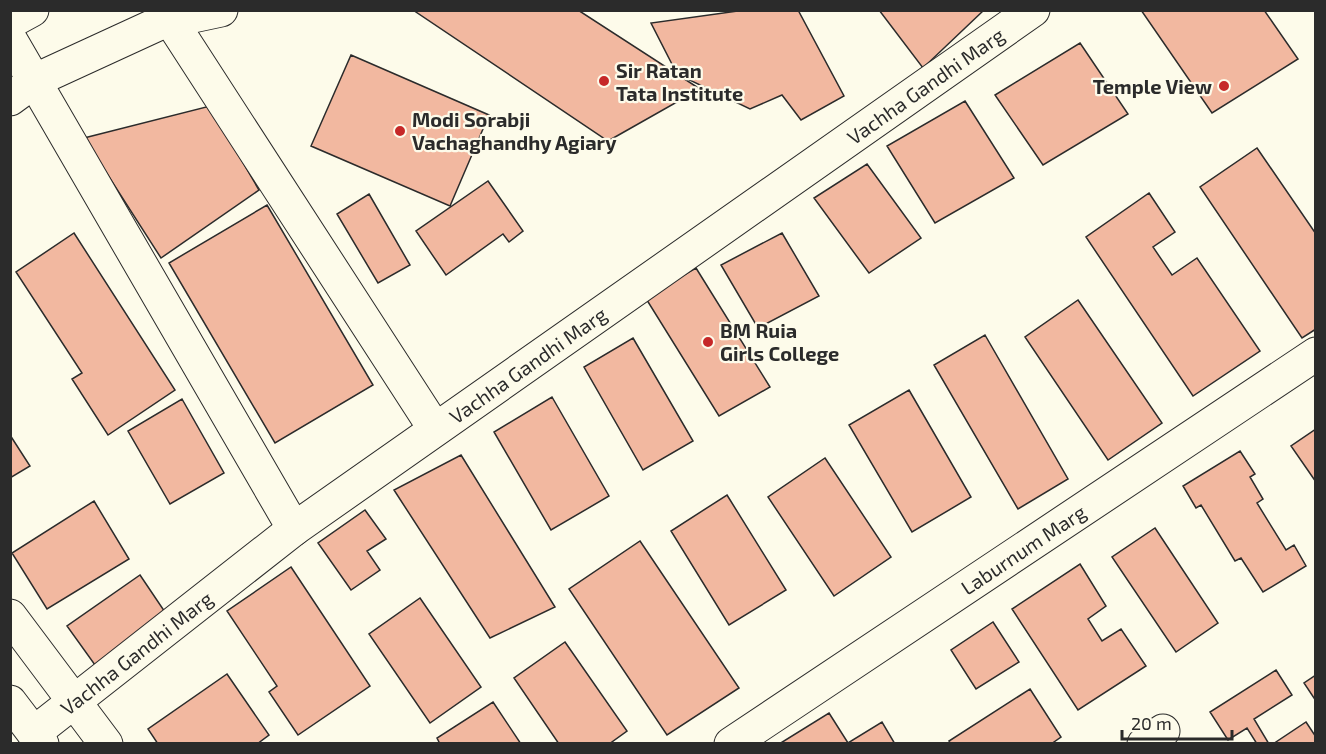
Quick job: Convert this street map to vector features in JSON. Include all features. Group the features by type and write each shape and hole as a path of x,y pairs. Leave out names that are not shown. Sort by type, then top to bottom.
{"street":[{"path":"10,22 33,10"},
{"path":"23,89 160,23 221,10"},
{"name":"Vachha Gandhi Marg","path":"38,738 74,700 294,528 1033,10"},
{"path":"171,21 435,429"},
{"path":"10,39 23,89 294,528"},
{"name":"Laburnum Marg","path":"731,744 1316,354"},
{"path":"10,616 106,744"},
{"path":"10,702 38,738"}],"building":[{"name":"Sir Ratan Tata Institute","path":"413,10 578,10 700,89 608,141"},
{"path":"745,10 798,10 844,96 801,120 782,95 750,109 677,74 651,23"},
{"path":"879,10 984,10 923,68"},
{"name":"Temple View","path":"1141,10 1264,10 1298,59 1212,113"},
{"path":"1080,43 1128,114 1043,165 995,95"},
{"name":"Modi Sorabji Vachaghandhy Agiary","path":"351,55 489,115 450,206 311,146"},
{"path":"965,101 1014,178 935,223 887,146"},
{"path":"210,106 259,190 161,258 84,138"},
{"path":"1257,148 1316,234 1316,329 1302,338 1200,187"},
{"path":"867,164 921,238 869,273 814,198"},
{"path":"488,181 523,231 509,242 503,234 446,275 416,231"},
{"path":"1149,193 1175,232 1153,247 1172,275 1197,258 1260,351 1193,396 1086,237"},
{"path":"369,194 410,265 378,283 337,214"},
{"path":"267,205 373,385 275,443 169,263"},
{"path":"74,233 175,390 108,435 72,379 82,373 16,272"},
{"path":"782,233 819,296 758,328 721,265"},
{"name":"BM Ruia Girls College","path":"696,268 770,387 719,416 645,297"},
{"path":"1078,300 1162,423 1108,460 1025,337"},
{"path":"985,335 1068,479 1018,509 934,365"},
{"path":"633,338 693,441 643,470 584,367"},
{"path":"909,390 971,497 912,532 849,425"},
{"path":"552,397 609,496 551,530 494,432"},
{"path":"182,399 224,473 170,504 128,431"},
{"path":"1316,429 1316,482 1291,446"},
{"path":"10,435 30,466 10,478"},
{"path":"1240,451 1255,474 1250,477 1263,499 1257,503 1286,550 1294,545 1306,566 1263,592 1241,558 1235,561 1201,505 1196,508 1183,486"},
{"path":"461,455 555,607 490,638 394,490"},
{"path":"825,458 891,557 834,596 768,497"},
{"path":"727,495 786,590 729,625 671,531"},
{"path":"94,501 129,559 47,609 12,553"},
{"path":"365,510 386,539 367,551 380,570 351,590 318,543"},
{"path":"1155,528 1218,623 1176,652 1112,557"},
{"path":"640,541 739,688 667,735 569,589"},
{"path":"1080,564 1106,606 1088,619 1102,641 1121,629 1146,666 1078,710 1012,609"},
{"path":"291,567 370,686 298,735 269,692 277,686 227,611"},
{"path":"140,575 167,615 95,665 67,626"},
{"path":"420,598 481,687 430,723 369,634"},
{"path":"993,622 1019,662 976,689 951,650"},
{"path":"565,642 627,731 609,744 559,744 514,678"},
{"path":"1276,670 1292,695 1254,719 1269,744 1257,744 1247,728 1228,740 1210,712"},
{"path":"227,674 269,735 257,744 158,744 148,729"},
{"path":"1316,675 1316,701 1304,683"},
{"path":"1030,689 1061,737 1051,744 951,744 949,741"},
{"path":"493,702 521,744 440,744 437,738"},
{"path":"829,713 848,743 882,722 895,744 779,744"},
{"path":"1306,722 1316,737 1316,744 1273,744"}],"place":[{"name":"Sir Ratan Tata Institute","path":"604,81"},
{"name":"Temple View","path":"1224,86"},
{"name":"Modi Sorabji Vachaghandhy Agiary","path":"400,131"},
{"name":"BM Ruia Girls College","path":"708,342"}]}
